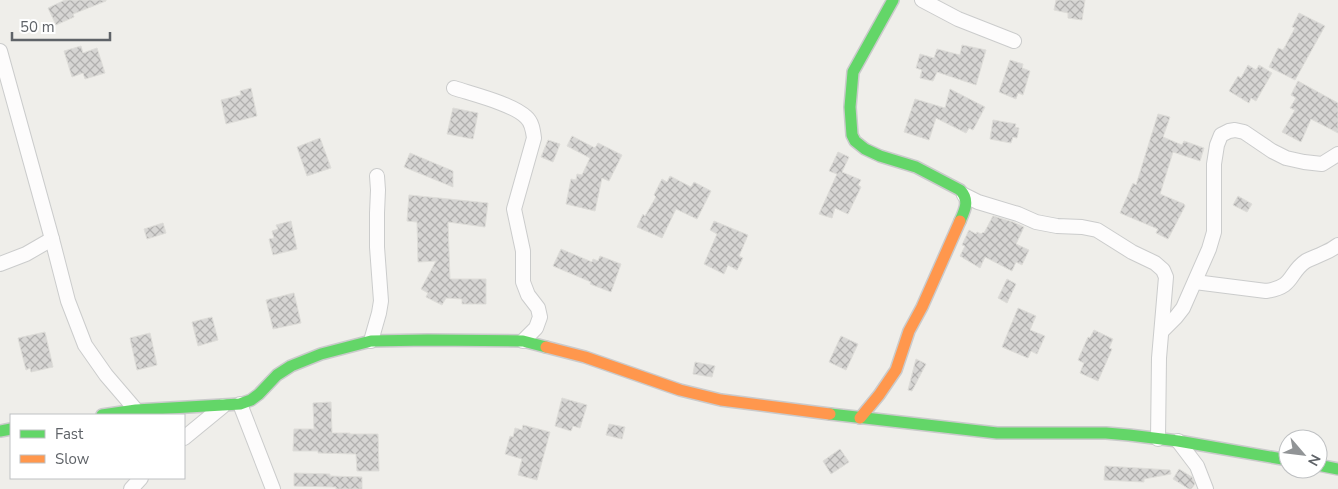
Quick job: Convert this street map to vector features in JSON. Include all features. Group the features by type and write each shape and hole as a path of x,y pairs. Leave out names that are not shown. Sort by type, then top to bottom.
{"street":[{"path":"894,0 853,72 850,86 851,131 855,141 861,147 911,165 932,175 978,202 1018,214 1036,222 1097,230 1132,252 1155,262 1166,276 1159,358 1158,439"},
{"path":"922,0 958,19 1014,41"},
{"path":"0,51 68,301 85,345 106,375 136,410"},
{"path":"454,88 513,108 527,117 533,127 534,138 514,209 522,251 523,282 528,294 538,308 540,317 536,328 523,341"},
{"path":"1162,331 1181,312 1209,249 1214,232 1214,164 1217,144 1221,135 1235,130 1244,132 1272,151 1286,158 1304,162 1322,164 1338,154"},
{"path":"371,341 381,301 377,247 377,176"},
{"path":"860,418 896,370 909,331 922,307 966,207 964,195"},
{"path":"0,264 26,254 52,239"},
{"path":"1195,282 1266,291 1273,290 1287,283 1304,262 1324,254 1338,245"},
{"path":"109,414 136,410 240,404 260,394 277,375 291,366 321,354 371,341 523,341 555,348 680,390 722,400 997,433 1106,434 1178,441 1278,458"},
{"path":"240,404 274,489"},
{"path":"185,437 223,406"},
{"path":"1178,441 1197,466 1206,489"},
{"path":"131,489 141,479"}],"building":[{"path":"65,0 106,1 73,14 74,17 56,25 48,8"},
{"path":"1056,0 1085,0 1082,20 1068,18 1068,13 1054,10"},
{"path":"1299,13 1325,26 1295,80 1269,67 1278,48 1283,50 1295,28 1292,27"},
{"path":"962,45 986,50 976,85 937,72 933,81 920,78 922,70 916,68 920,54 934,58 937,49 960,55"},
{"path":"81,46 83,53 97,48 105,73 85,79 83,73 72,77 64,51"},
{"path":"1010,60 1023,64 1022,68 1030,71 1023,95 1018,93 1016,99 999,92"},
{"path":"1248,65 1256,70 1259,65 1272,73 1256,101 1251,98 1249,103 1229,91 1238,76 1241,78"},
{"path":"1298,81 1338,103 1338,133 1311,119 1301,142 1282,132 1295,110 1290,108 1296,98 1291,95"},
{"path":"251,88 257,116 226,124 221,100 241,95 240,91"},
{"path":"950,89 985,107 973,130 969,128 966,133 936,118 929,140 904,132 915,99 945,108"},
{"path":"453,108 478,113 473,139 447,134"},
{"path":"1158,114 1170,117 1163,137 1182,145 1184,141 1204,148 1200,161 1173,152 1160,194 1185,206 1168,239 1156,233 1158,229 1120,213 1133,183 1136,185"},
{"path":"993,120 1016,124 1015,127 1019,128 1017,138 1013,137 1011,143 990,139"},
{"path":"572,136 595,148 598,143 622,155 609,181 602,178 595,211 566,204 571,179 576,180 577,174 582,175 590,158 567,146"},
{"path":"320,138 331,168 307,176 297,147"},
{"path":"548,140 560,144 553,162 541,157"},
{"path":"838,152 849,157 842,172 861,180 858,185 861,187 848,214 835,208 832,218 819,214 837,174 829,171"},
{"path":"410,153 453,171 453,187 404,167"},
{"path":"670,176 691,187 694,182 711,191 697,219 676,209 662,238 637,227 643,214 645,216 656,197 654,195 662,179 667,182"},
{"path":"409,195 488,203 485,227 448,222 450,279 486,279 486,304 462,304 462,299 446,298 442,305 426,297 428,293 421,289 436,261 418,262 417,222 407,221"},
{"path":"1238,196 1252,204 1247,212 1233,205"},
{"path":"993,216 1024,227 1016,244 1029,250 1022,265 1016,262 1012,271 985,257 980,268 960,256 965,246 962,245 969,230 976,234 977,232 984,233"},
{"path":"291,221 297,249 273,255 269,239 274,238 272,231 278,229 276,225"},
{"path":"714,221 748,235 739,256 743,258 737,270 728,265 724,274 704,264 717,234 710,230"},
{"path":"163,223 166,233 147,239 144,229"},
{"path":"561,249 592,262 593,259 598,261 600,256 621,264 611,292 553,266"},
{"path":"1007,279 1016,284 1007,303 998,298"},
{"path":"294,293 301,323 273,329 266,300"},
{"path":"1018,308 1036,316 1030,330 1045,336 1037,354 1031,351 1028,358 1002,347"},
{"path":"212,317 218,340 198,346 192,322"},
{"path":"1094,330 1113,339 1109,348 1112,349 1098,381 1080,373 1084,363 1078,360 1088,337 1090,338"},
{"path":"45,332 53,367 31,372 30,368 26,370 18,338"},
{"path":"150,333 157,365 137,370 130,338"},
{"path":"841,336 858,344 846,370 829,362"},
{"path":"916,359 926,364 912,391 908,390"},
{"path":"695,362 715,366 712,377 693,374"},
{"path":"562,398 587,405 580,428 573,426 571,431 555,426"},
{"path":"331,402 332,433 378,434 379,471 357,471 356,454 293,451 294,429 314,429 313,403"},
{"path":"609,424 625,427 622,439 606,435"},
{"path":"523,425 550,432 537,480 518,475 522,459 505,454 510,436 513,437 515,428 522,430"},
{"path":"840,449 849,462 831,474 823,461"},
{"path":"1105,466 1170,470 1171,474 1144,479 1144,482 1104,480"},
{"path":"1179,469 1192,477 1195,484 1191,489 1173,479"},
{"path":"294,473 362,477 362,489 294,486"}],"traffic: fast":[{"path":"893,0 853,72 850,107 852,135 855,141 865,149 880,156 916,167 960,190 966,201 960,221"},
{"path":"109,414 136,410 240,404 251,400 277,375 291,366 321,354 371,341 523,341 546,347"},
{"path":"830,414 997,433 1106,433 1129,435 1178,441 1278,458"},
{"path":"0,431 10,429"},
{"path":"1328,467 1338,469"}],"traffic: slow":[{"path":"860,418 896,370 909,331 922,307 960,221"},
{"path":"546,347 585,357 680,390 721,400 830,414"}]}
